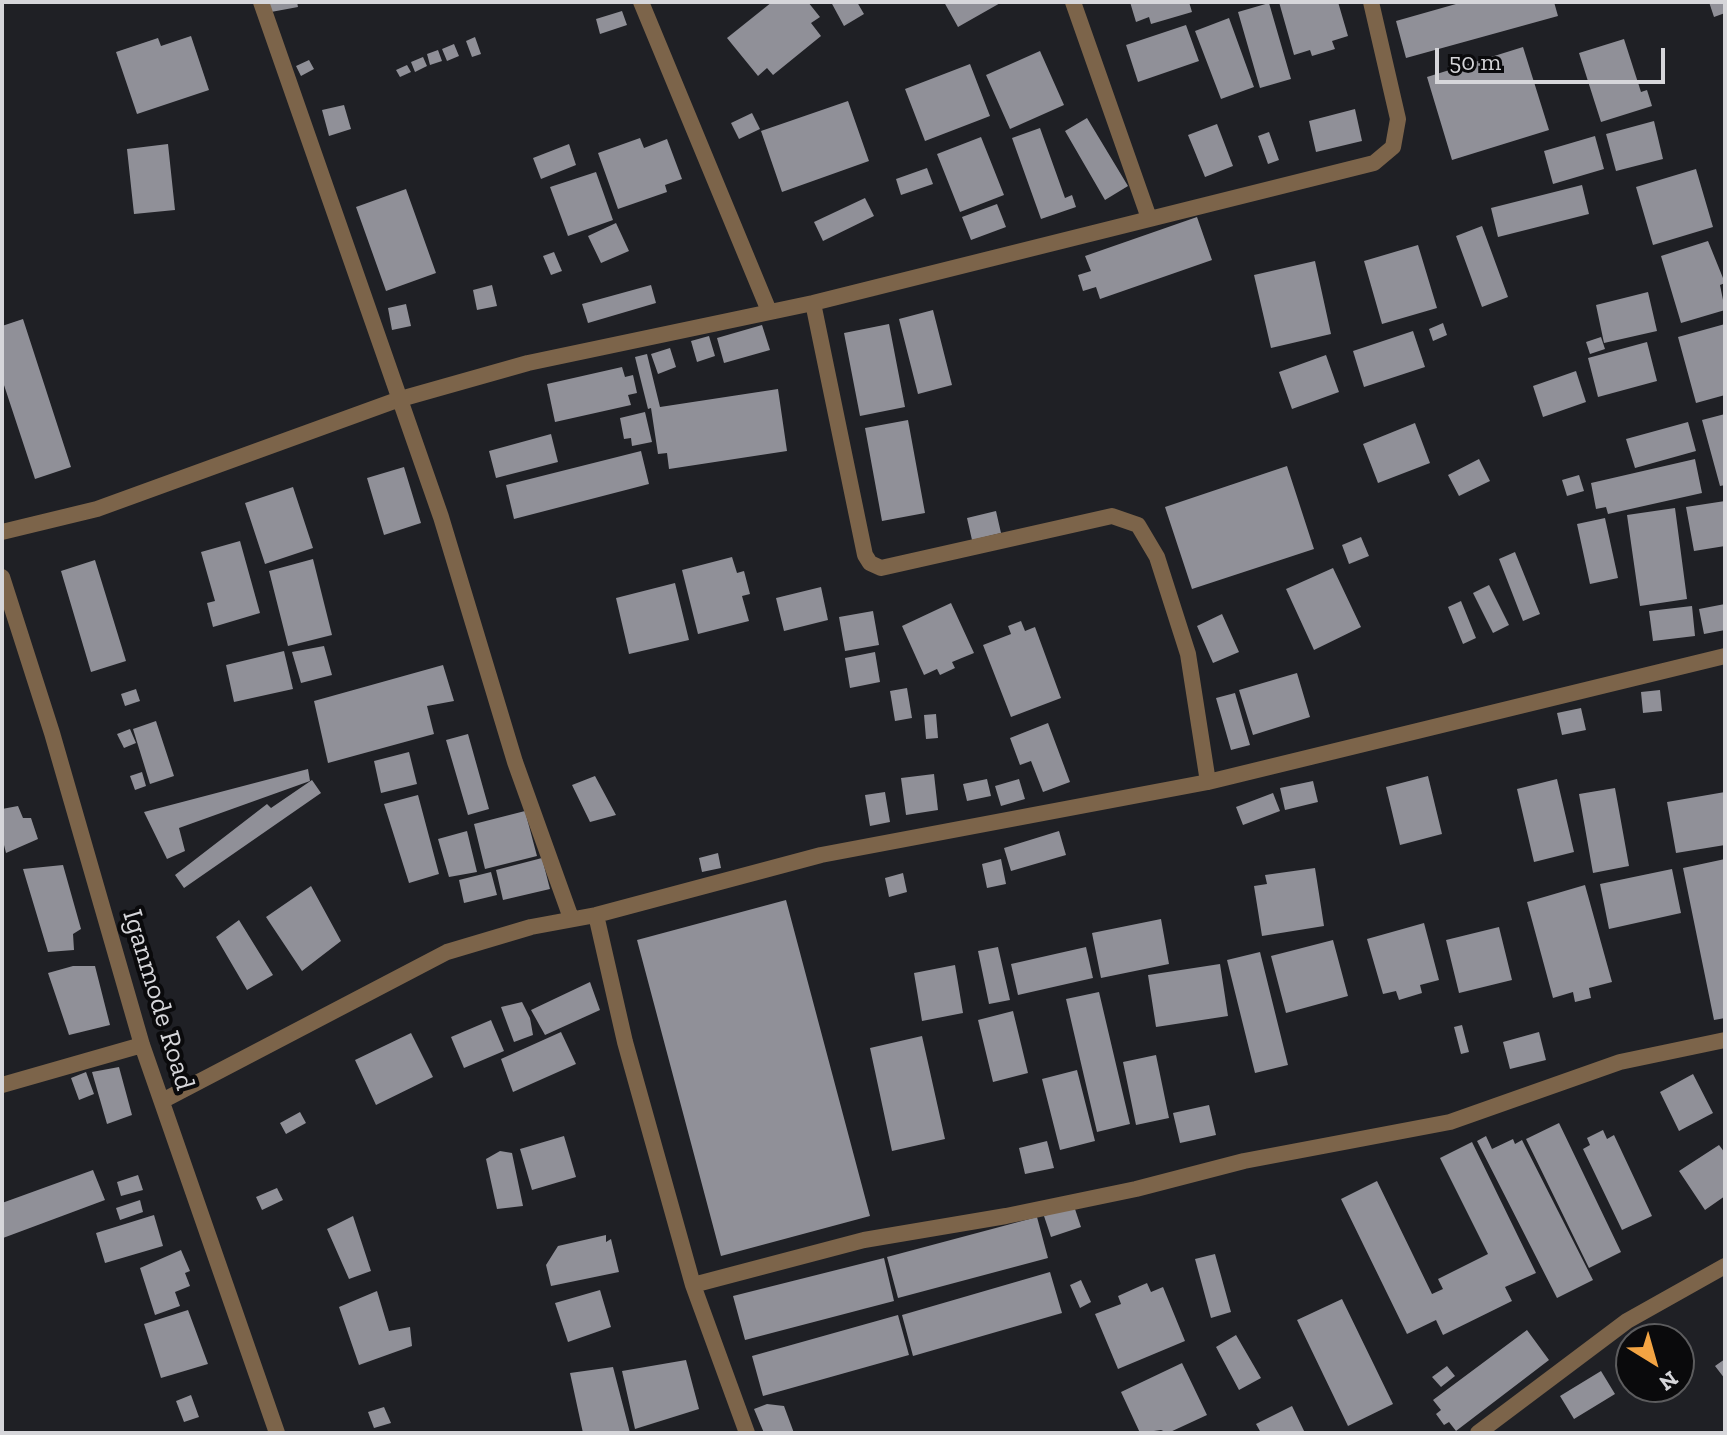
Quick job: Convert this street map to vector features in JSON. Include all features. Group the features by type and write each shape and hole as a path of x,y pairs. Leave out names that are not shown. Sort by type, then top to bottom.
{"street":[{"path":"261,2 397,400 441,517 515,762 571,918"},
{"path":"641,2 769,311"},
{"path":"1073,2 1149,218"},
{"path":"2,532 97,509 397,400 528,363 813,303 1374,163 1393,147 1398,119 1371,2"},
{"path":"813,303 865,555 870,563 881,568 1112,516 1138,525 1157,557 1188,654 1208,782"},
{"name":"Iganmode Road","path":"2,577 52,733 142,1045 277,1433"},
{"path":"162,1101 447,952 821,855 1208,782 1725,656"},
{"path":"596,915 625,1042 693,1285 747,1433"},
{"path":"693,1285 864,1240 1006,1216 1136,1189 1244,1161 1450,1122 1620,1062 1725,1040"},
{"path":"2,1085 142,1045"},
{"path":"1478,1433 1627,1321 1725,1266"}],"building":[{"path":"269,2 297,2 298,7 271,12"},
{"path":"772,2 808,2 820,17 811,23 821,36 773,75 767,68 758,76 727,38"},
{"path":"831,2 857,2 864,14 844,26"},
{"path":"944,2 1002,2 958,27"},
{"path":"1130,2 1189,2 1192,12 1151,24 1149,17 1136,22"},
{"path":"1279,2 1338,2 1348,36 1332,41 1335,49 1312,56 1310,50 1294,55"},
{"path":"1463,2 1554,2 1558,16 1406,58 1396,21"},
{"path":"1709,2 1725,2 1725,13 1714,17"},
{"path":"1269,3 1291,79 1260,88 1238,12"},
{"path":"622,11 627,25 600,34 596,19"},
{"path":"1229,18 1254,87 1221,99 1195,31"},
{"path":"1186,25 1199,61 1138,82 1126,45"},
{"path":"191,36 209,90 137,114 116,52 158,38 161,46"},
{"path":"475,37 481,54 472,57 466,41"},
{"path":"1624,39 1641,92 1647,90 1652,106 1601,122 1579,53"},
{"path":"454,44 459,56 447,61 442,49"},
{"path":"1523,47 1549,130 1452,160 1427,77"},
{"path":"438,50 442,61 430,65 427,54"},
{"path":"1040,51 1064,105 1010,129 986,75"},
{"path":"423,57 427,66 415,72 411,62"},
{"path":"309,60 314,69 301,76 296,66"},
{"path":"970,64 990,116 925,141 905,89"},
{"path":"407,65 411,72 400,77 396,70"},
{"path":"848,101 869,161 782,192 761,131"},
{"path":"344,105 351,129 329,136 322,110"},
{"path":"1355,109 1362,141 1316,152 1309,121"},
{"path":"752,113 760,129 739,139 731,123"},
{"path":"1087,118 1128,186 1105,200 1065,131"},
{"path":"1654,121 1663,159 1616,171 1606,134"},
{"path":"1217,124 1233,166 1205,177 1188,135"},
{"path":"1040,128 1065,198 1072,195 1076,207 1041,219 1012,138"},
{"path":"1269,132 1279,160 1268,164 1258,136"},
{"path":"1595,136 1604,169 1553,184 1544,151"},
{"path":"981,137 1004,195 960,212 937,154"},
{"path":"640,138 644,148 667,139 682,179 665,185 667,192 618,209 598,153"},
{"path":"168,144 175,210 134,214 127,149"},
{"path":"569,144 576,165 541,179 533,158"},
{"path":"927,168 933,184 901,195 896,179"},
{"path":"1696,169 1713,227 1653,245 1636,187"},
{"path":"596,172 613,220 568,236 550,187"},
{"path":"1582,185 1589,214 1498,237 1491,208"},
{"path":"406,189 436,273 386,291 356,207"},
{"path":"865,198 874,216 823,241 814,222"},
{"path":"997,204 1006,227 971,240 962,217"},
{"path":"1197,217 1212,260 1100,299 1096,287 1083,291 1078,275 1091,271 1085,256"},
{"path":"616,223 629,251 601,263 588,236"},
{"path":"1482,226 1508,297 1482,307 1456,236"},
{"path":"1708,241 1725,283 1720,285 1725,310 1681,323 1661,256"},
{"path":"1418,245 1437,308 1382,324 1364,261"},
{"path":"554,252 562,271 551,275 543,256"},
{"path":"1315,261 1331,334 1271,348 1254,275"},
{"path":"492,285 497,306 477,310 473,290"},
{"path":"651,285 656,303 588,323 582,304"},
{"path":"1648,292 1657,331 1604,343 1596,305"},
{"path":"406,304 411,326 392,330 388,308"},
{"path":"933,310 952,385 918,394 899,319"},
{"path":"23,319 71,467 35,479 2,379 2,326"},
{"path":"1443,323 1447,335 1433,341 1429,329"},
{"path":"889,324 905,407 860,416 844,333"},
{"path":"1725,324 1725,395 1696,403 1678,337"},
{"path":"762,325 770,350 724,363 717,338"},
{"path":"1413,331 1425,367 1364,387 1353,351"},
{"path":"709,336 715,356 697,362 691,341"},
{"path":"1601,337 1605,349 1590,354 1586,342"},
{"path":"1647,342 1657,381 1598,397 1588,358"},
{"path":"670,348 676,367 658,374 651,354"},
{"path":"647,354 660,407 778,389 787,451 669,469 667,453 658,454 651,408 648,409 635,357"},
{"path":"1326,355 1339,392 1292,409 1279,372"},
{"path":"622,367 625,377 633,375 637,393 628,395 631,405 555,422 547,384"},
{"path":"1576,371 1586,402 1543,417 1533,386"},
{"path":"645,412 652,442 632,446 631,438 624,439 620,418"},
{"path":"1725,414 1725,485 1720,486 1702,420"},
{"path":"908,420 925,513 882,521 865,428"},
{"path":"1688,422 1696,451 1635,468 1626,439"},
{"path":"1415,423 1430,463 1378,483 1363,444"},
{"path":"551,434 558,462 496,478 489,451"},
{"path":"641,451 649,484 514,519 506,485"},
{"path":"1479,459 1490,481 1459,496 1448,475"},
{"path":"1695,459 1702,493 1608,514 1606,507 1596,509 1591,483"},
{"path":"1287,466 1314,549 1192,589 1165,507"},
{"path":"404,467 421,523 384,535 367,478"},
{"path":"1579,475 1584,491 1567,496 1562,480"},
{"path":"293,487 313,548 265,564 245,503"},
{"path":"1725,501 1725,546 1694,551 1686,507"},
{"path":"1675,508 1687,599 1640,606 1627,515"},
{"path":"996,511 1001,533 972,540 967,518"},
{"path":"1605,518 1618,578 1590,584 1577,524"},
{"path":"1361,537 1369,556 1349,564 1342,545"},
{"path":"240,541 260,613 213,627 207,603 215,601 201,552"},
{"path":"1515,552 1540,614 1523,621 1499,559"},
{"path":"732,557 737,573 744,571 750,594 742,596 749,621 698,634 682,570"},
{"path":"313,559 332,635 288,646 269,571"},
{"path":"95,560 126,661 91,672 61,571"},
{"path":"1333,568 1361,627 1314,650 1286,589"},
{"path":"675,583 689,640 629,654 616,598"},
{"path":"1489,585 1509,625 1493,633 1473,593"},
{"path":"821,587 828,620 784,631 776,598"},
{"path":"1461,601 1476,638 1463,644 1448,607"},
{"path":"951,603 974,653 952,662 955,668 940,675 937,669 924,675 902,626"},
{"path":"1725,604 1725,630 1704,634 1699,609"},
{"path":"1692,606 1695,636 1653,641 1649,611"},
{"path":"873,611 879,645 845,651 839,617"},
{"path":"1222,614 1239,652 1213,663 1197,626"},
{"path":"1021,621 1025,631 1035,627 1061,698 1011,717 983,645 1011,634 1008,626"},
{"path":"324,646 332,675 301,683 292,652"},
{"path":"284,651 293,689 234,702 226,665"},
{"path":"875,652 880,682 850,688 845,658"},
{"path":"443,665 454,701 427,706 434,734 328,763 314,701"},
{"path":"1297,673 1310,717 1253,735 1239,690"},
{"path":"907,688 912,718 895,721 890,691"},
{"path":"136,689 140,701 125,706 121,694"},
{"path":"1660,690 1662,711 1643,713 1641,692"},
{"path":"1235,693 1250,745 1231,750 1216,698"},
{"path":"1581,708 1586,730 1562,735 1557,713"},
{"path":"936,714 938,738 926,739 924,715"},
{"path":"156,721 174,776 150,784 133,729"},
{"path":"1048,723 1070,782 1043,792 1031,761 1020,765 1010,738"},
{"path":"130,729 136,743 124,748 117,734"},
{"path":"468,734 489,809 468,815 446,740"},
{"path":"409,752 417,784 381,793 374,761"},
{"path":"308,769 310,781 179,828 185,851 167,859 144,812"},
{"path":"142,772 146,786 135,790 130,776"},
{"path":"934,774 938,810 906,815 901,778"},
{"path":"595,776 616,815 590,822 572,785"},
{"path":"1428,776 1442,834 1400,845 1386,787"},
{"path":"987,779 991,796 967,801 963,784"},
{"path":"1019,779 1025,799 1001,806 995,786"},
{"path":"1557,779 1574,852 1534,862 1517,789"},
{"path":"312,780 321,793 184,888 175,875 267,804 271,808"},
{"path":"1313,781 1318,802 1285,810 1280,788"},
{"path":"1615,788 1629,866 1593,873 1579,794"},
{"path":"885,792 890,822 870,826 865,795"},
{"path":"1725,792 1725,845 1676,853 1667,802"},
{"path":"1273,793 1280,811 1243,825 1236,807"},
{"path":"418,795 439,874 409,883 384,804"},
{"path":"18,806 23,818 31,818 38,839 6,853 2,837 2,809"},
{"path":"525,811 537,856 485,869 474,824"},
{"path":"467,831 477,872 449,877 438,839"},
{"path":"1059,831 1066,855 1011,871 1004,848"},
{"path":"718,853 721,868 702,872 699,858"},
{"path":"542,858 550,889 503,900 496,870"},
{"path":"1001,859 1006,884 987,888 982,864"},
{"path":"1725,859 1725,1018 1714,1020 1683,868"},
{"path":"63,865 81,929 73,934 74,950 48,952 23,869"},
{"path":"1315,868 1324,926 1262,936 1254,886 1267,884 1265,875"},
{"path":"1672,869 1681,913 1609,929 1600,884"},
{"path":"491,872 497,895 464,903 459,880"},
{"path":"903,873 907,892 889,897 885,878"},
{"path":"1585,885 1612,982 1589,988 1591,998 1575,1002 1573,992 1553,998 1527,902"},
{"path":"311,886 341,941 302,971 266,917"},
{"path":"786,900 870,1216 721,1256 637,940"},
{"path":"1161,919 1169,964 1101,978 1092,933"},
{"path":"239,920 273,975 247,990 216,937"},
{"path":"1424,923 1439,980 1420,985 1422,993 1399,1000 1396,991 1383,994 1367,939"},
{"path":"1499,927 1512,980 1459,993 1446,940"},
{"path":"1333,940 1348,996 1286,1013 1271,956"},
{"path":"998,947 1010,1000 989,1004 978,951"},
{"path":"1086,947 1093,978 1018,995 1011,964"},
{"path":"1260,952 1288,1065 1255,1073 1227,960"},
{"path":"1220,964 1228,1016 1156,1027 1148,975"},
{"path":"955,965 963,1013 922,1021 914,973"},
{"path":"73,966 95,966 110,1025 69,1035 48,973"},
{"path":"590,982 600,1010 545,1035 531,1010"},
{"path":"1099,992 1130,1124 1097,1132 1066,999"},
{"path":"522,1002 530,1018 533,1035 514,1042 501,1007"},
{"path":"1013,1011 1028,1073 993,1082 978,1020"},
{"path":"491,1020 504,1051 464,1068 451,1037"},
{"path":"1462,1025 1469,1052 1461,1054 1454,1027"},
{"path":"561,1032 576,1064 513,1092 501,1059"},
{"path":"1539,1032 1546,1060 1510,1069 1503,1042"},
{"path":"411,1033 433,1077 376,1105 355,1060"},
{"path":"922,1036 945,1139 892,1151 870,1048"},
{"path":"1156,1055 1169,1118 1136,1125 1123,1062"},
{"path":"119,1067 132,1115 107,1124 92,1072"},
{"path":"1077,1070 1095,1141 1060,1150 1042,1079"},
{"path":"86,1072 94,1094 79,1100 71,1078"},
{"path":"1693,1074 1713,1113 1679,1131 1660,1092"},
{"path":"1209,1105 1216,1135 1180,1143 1173,1113"},
{"path":"300,1112 306,1123 286,1134 280,1123"},
{"path":"1559,1123 1621,1252 1589,1268 1526,1139"},
{"path":"1603,1130 1607,1139 1614,1135 1652,1216 1622,1230 1583,1149 1590,1145 1587,1138"},
{"path":"564,1136 576,1177 532,1190 520,1149"},
{"path":"1486,1136 1492,1149 1513,1139 1515,1144 1522,1140 1593,1280 1557,1298 1477,1141"},
{"path":"1047,1141 1054,1168 1025,1174 1019,1148"},
{"path":"1472,1142 1536,1273 1505,1287 1512,1301 1443,1335 1436,1320 1407,1334 1341,1199 1377,1181 1432,1294 1443,1289 1438,1279 1488,1254 1440,1158"},
{"path":"1719,1145 1725,1153 1725,1196 1705,1210 1679,1171"},
{"path":"500,1151 512,1153 523,1206 497,1209 486,1159"},
{"path":"93,1170 105,1200 3,1238 2,1203"},
{"path":"138,1175 143,1190 121,1196 117,1182"},
{"path":"277,1188 283,1200 262,1210 256,1197"},
{"path":"140,1200 143,1212 120,1220 116,1208"},
{"path":"1074,1206 1081,1227 1051,1237 1044,1216"},
{"path":"154,1215 163,1246 105,1263 96,1233"},
{"path":"353,1216 371,1271 349,1279 327,1229"},
{"path":"1037,1217 1048,1258 898,1298 887,1257"},
{"path":"606,1235 606,1242 611,1239 619,1272 551,1286 546,1265 558,1246"},
{"path":"181,1250 190,1271 185,1273 190,1286 175,1292 180,1306 155,1315 140,1268"},
{"path":"1215,1254 1231,1312 1211,1318 1195,1259"},
{"path":"884,1258 894,1301 745,1340 733,1296"},
{"path":"1050,1272 1062,1313 913,1356 902,1315"},
{"path":"1081,1280 1091,1302 1080,1308 1070,1285"},
{"path":"1147,1283 1151,1292 1163,1287 1185,1341 1118,1369 1095,1314 1121,1304 1118,1296"},
{"path":"600,1290 611,1327 568,1342 555,1303"},
{"path":"377,1291 389,1331 410,1327 412,1346 359,1365 339,1307"},
{"path":"1342,1299 1393,1404 1348,1426 1297,1320"},
{"path":"188,1310 208,1364 161,1378 144,1324"},
{"path":"898,1315 909,1355 763,1396 752,1356"},
{"path":"1527,1330 1549,1360 1456,1431 1449,1422 1444,1425 1436,1414 1441,1410 1433,1400"},
{"path":"1236,1335 1261,1378 1239,1390 1216,1347"},
{"path":"1725,1359 1725,1379 1715,1366"},
{"path":"686,1360 699,1409 635,1429 622,1371"},
{"path":"1182,1363 1207,1415 1168,1433 1161,1430 1140,1433 1121,1392"},
{"path":"1447,1366 1455,1376 1441,1387 1432,1377"},
{"path":"613,1367 630,1433 583,1433 570,1373"},
{"path":"1601,1371 1615,1394 1574,1419 1560,1396"},
{"path":"191,1395 199,1417 184,1422 176,1401"},
{"path":"767,1404 784,1406 794,1433 764,1433 754,1409"},
{"path":"1292,1406 1305,1433 1261,1433 1256,1424"},
{"path":"384,1407 391,1423 374,1428 368,1412"}]}
